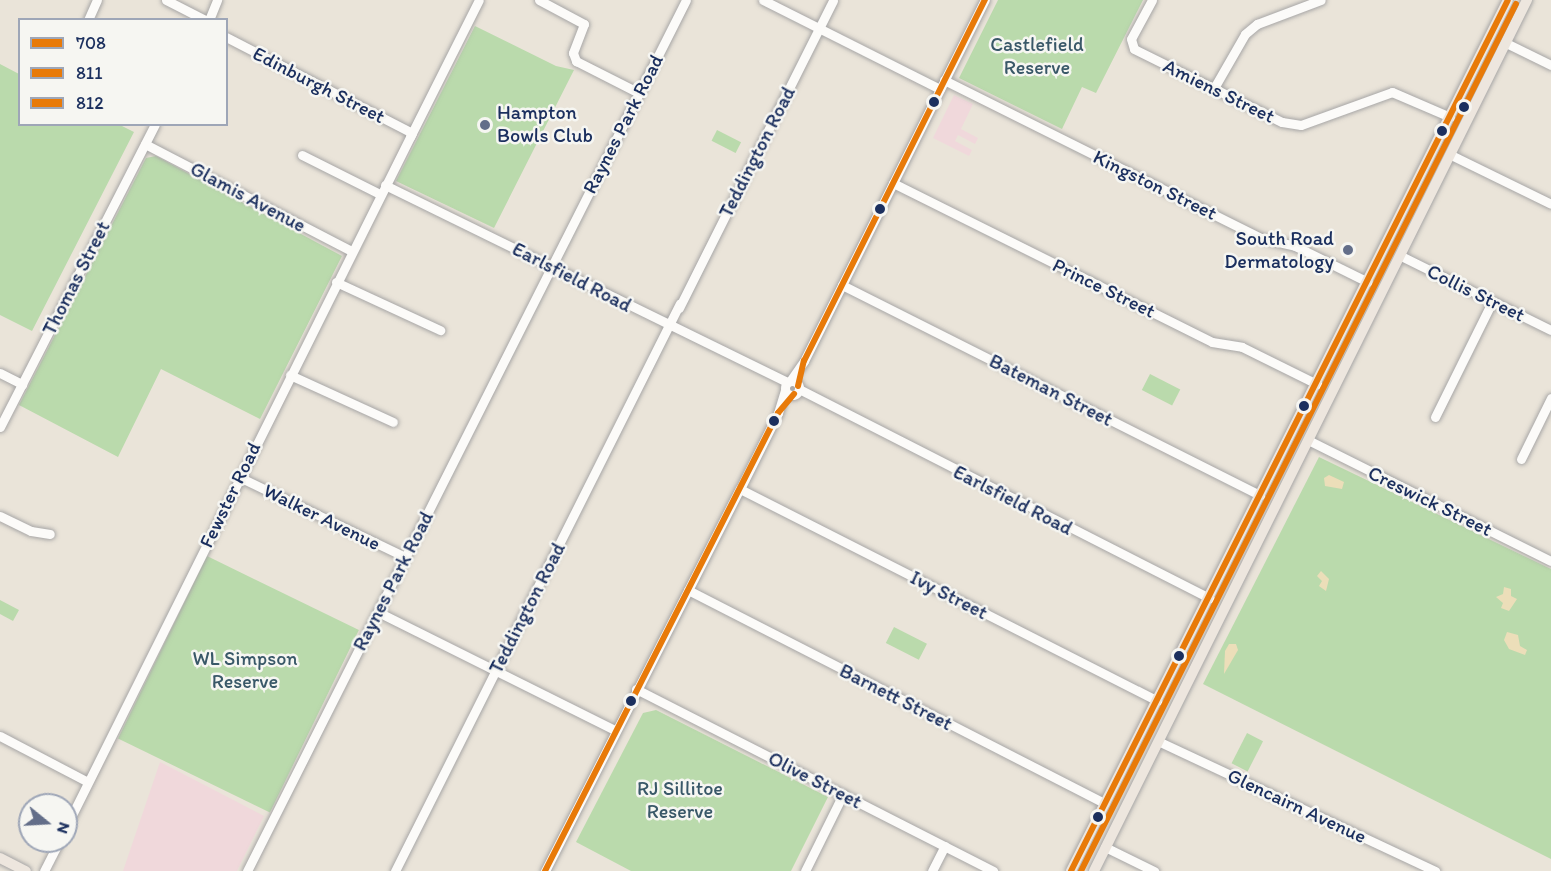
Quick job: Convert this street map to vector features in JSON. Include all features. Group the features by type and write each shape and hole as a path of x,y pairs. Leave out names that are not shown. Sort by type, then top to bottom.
{"main road":[{"path":"1071,871 1210,598 1508,0"},
{"path":"1094,871 1310,441 1527,0"},
{"path":"1368,282 1384,290"},
{"path":"1210,598 1227,607"},
{"path":"0,858 26,871"}],"street":[{"path":"89,18 98,0"},
{"path":"166,0 209,17 219,0"},
{"name":"Fewster Road","path":"78,802 351,251 479,0"},
{"path":"539,0 584,24 573,53 576,61 639,93"},
{"name":"Raynes Park Road","path":"247,871 686,0"},
{"name":"Kingston Street","path":"763,0 1264,240 1295,246 1368,282"},
{"name":"Teddington Road","path":"395,871 833,0"},
{"path":"545,871 740,489 985,0"},
{"name":"Amiens Street","path":"1152,0 1131,39 1138,51 1290,125 1301,125 1392,92 1450,117"},
{"path":"1214,88 1245,34 1257,24 1321,0"},
{"name":"Edinburgh Street","path":"228,38 412,133"},
{"path":"1506,43 1551,65"},
{"name":"Thomas Street","path":"0,427 154,126"},
{"name":"Glamis Avenue","path":"145,144 351,251"},
{"name":"Earlsfield Road","path":"302,155 551,266 1210,598"},
{"path":"1451,155 1551,204"},
{"name":"Prince Street","path":"893,183 1212,342 1242,347 1317,384"},
{"name":"Collis Street","path":"1401,256 1551,330"},
{"path":"336,282 440,330"},
{"name":"Bateman Street","path":"842,285 1260,495"},
{"path":"1435,417 1492,302"},
{"path":"0,373 22,384"},
{"path":"290,375 393,422"},
{"path":"1521,459 1551,398"},
{"name":"Creswick Street","path":"1310,441 1551,561"},
{"name":"Walker Avenue","path":"239,477 405,557"},
{"name":"Ivy Street","path":"740,489 1157,701"},
{"path":"0,516 32,531 50,534"},
{"name":"Barnett Street","path":"687,590 1105,803"},
{"path":"378,612 615,730"},
{"name":"Olive Street","path":"636,689 993,871"},
{"path":"0,736 88,782"},
{"name":"Glencairn Avenue","path":"1160,742 1435,871"},
{"path":"805,871 843,794"},
{"path":"932,871 945,846"},
{"path":"1105,848 1154,871"},
{"path":"44,871 53,853"}],"shaded area":[{"path":"954,95 973,104 961,129 978,138 975,144 958,135 955,141 972,150 969,156 933,138"},
{"path":"160,762 264,816 237,871 123,871"}],"green space":[{"name":"Castlefield Reserve","path":"998,0 1143,0 1096,93 1082,87 1062,129 959,78"},
{"name":"Hampton Bowls Club","path":"475,26 556,66 574,70 494,228 396,181"},
{"path":"0,64 18,73 18,126 122,126 134,132 32,331 0,315"},
{"path":"717,130 741,142 736,153 712,141"},
{"path":"156,156 342,256 260,419 161,369 118,457 19,405 146,158"},
{"path":"1150,374 1180,389 1172,405 1142,390"},
{"path":"1319,457 1551,569 1551,859 1203,684"},
{"name":"WL Simpson Reserve","path":"207,556 359,630 270,813 118,738"},
{"path":"0,600 19,610 13,621 0,614"},
{"path":"894,627 927,644 919,660 886,643"},
{"name":"RJ Sillitoe Reserve","path":"656,710 828,797 791,871 631,871 576,842 643,713"},
{"path":"1247,733 1263,741 1248,771 1232,763"}],"sand":[{"path":"1329,475 1344,482 1342,489 1325,486 1324,478"},
{"path":"1321,571 1329,579 1326,591 1319,586 1322,581 1317,576"},
{"path":"1504,587 1511,589 1511,596 1517,599 1509,611 1501,608 1503,603 1496,597 1503,594"},
{"path":"1507,632 1518,635 1520,646 1527,650 1525,655 1509,649 1504,640"},
{"path":"1229,644 1236,644 1238,650 1224,674 1225,651"}],"transit line":[{"name":"708","path":"798,386 804,361 985,0"},
{"name":"811","path":"1071,871 1508,0"},
{"name":"812","path":"1081,871 1516,4"},
{"name":"708","path":"545,871 778,413 794,394"}],"place":[{"name":"Hampton Bowls Club","path":"485,125"},
{"name":"South Road Dermatology","path":"1348,250"}]}
